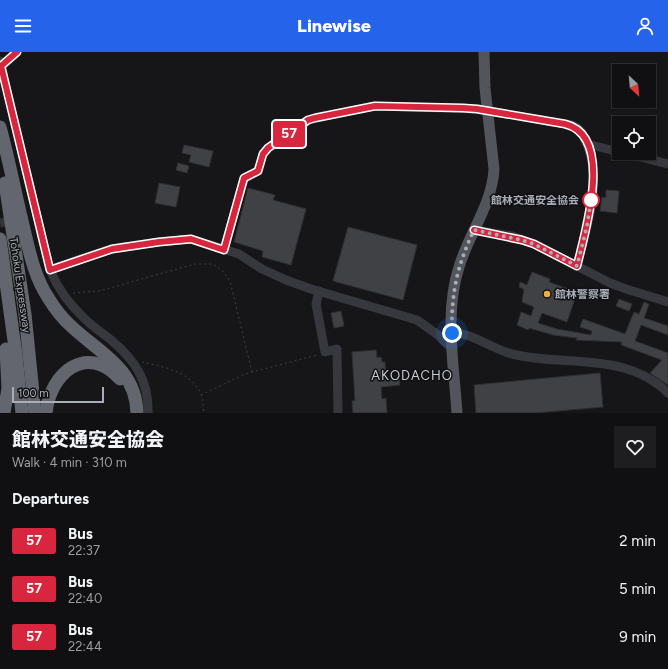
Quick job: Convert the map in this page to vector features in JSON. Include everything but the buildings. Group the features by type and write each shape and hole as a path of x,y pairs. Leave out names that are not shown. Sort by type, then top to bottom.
{"highway":[{"path":"0,127 28,246 41,286 63,319 114,362 122,371 133,389 136,413"},
{"name":"Tohoku Expressway","path":"0,157 25,314 35,413"},
{"name":"Tohoku Expressway","path":"0,239 16,355 22,413"},
{"path":"0,293 9,378 8,397 4,413"},
{"path":"46,413 50,394 60,376 74,366 92,362 108,368 120,379 128,397 130,413"}],"main road":[{"path":"457,413 452,333 452,303 455,278 474,230 488,200 494,181 487,111 484,52"}],"street":[{"path":"17,52 0,64 33,217 50,270 62,294 84,318 112,340 133,360 144,382 148,400 148,413"},
{"path":"224,250 244,178 258,171 263,154 268,148 308,120 375,106 463,108 575,126 580,130 592,158 594,178 587,226 577,266"},
{"path":"587,144 612,150"},
{"path":"652,160 668,164"},
{"path":"474,230 512,236 528,242 594,276 626,290 668,302"},
{"path":"50,270 112,249 191,239 239,254 262,269 286,280 417,320 438,335 453,350"},
{"path":"319,291 316,304 325,352 337,349 338,413"},
{"path":"452,333 462,333 497,349 516,355 545,360 600,363 628,368 649,378 668,393"}],"path":[{"path":"62,294 99,291 195,264 213,264 222,270 230,281 252,372"},
{"path":"201,395 245,374 325,352"},
{"path":"133,360 179,372 195,384 201,395 204,413"}],"tunnel":[{"path":"0,223 28,218"}],"bus line":[{"name":"57","path":"17,52 1,66 50,270 112,249 159,242 191,239 224,250 244,178 253,175 258,171 263,154 268,148 308,120 315,118 353,109 375,106 463,108 565,124 575,126 580,130 592,158 594,178 587,226 577,266 534,244 512,236 474,230"}],"place":[{"name":"館林交通安全協会","path":"591,200"},
{"name":"館林警察署","path":"547,294"}],"district":[{"name":"AKODACHO","path":"412,375"}],"route":[{"path":"452,333 451,315 455,278 462,256 474,230 512,236 534,244 577,266 587,226 591,200"}]}
